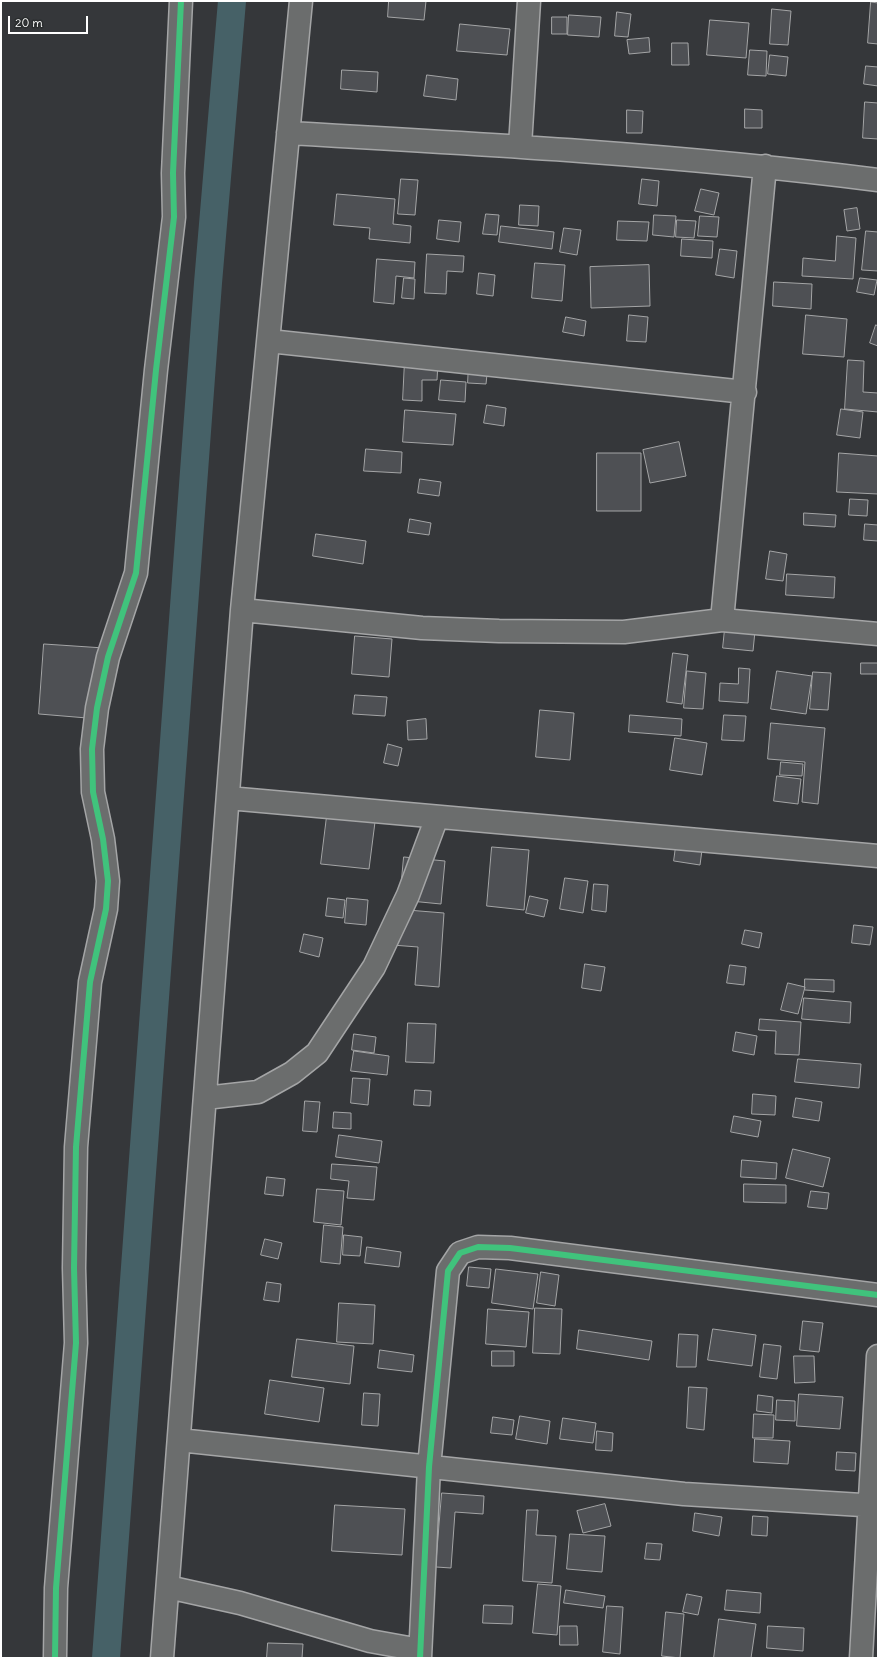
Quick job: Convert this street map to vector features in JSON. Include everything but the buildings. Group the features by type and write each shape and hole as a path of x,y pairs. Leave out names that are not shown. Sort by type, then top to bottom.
{"street":[{"path":"55,1658 56,1588 76,1343 74,1268 76,1147 90,982 106,909 108,880 103,839 93,792 92,749 97,708 108,658 136,573 138,558 156,370 174,217 173,173 181,1"},
{"path":"162,1658 242,610 301,1"},
{"path":"520,146 529,1"},
{"path":"288,133 520,146 765,166 878,180"},
{"path":"722,620 745,392 765,166"},
{"path":"269,341 745,392"},
{"path":"242,610 422,628 499,631 624,632 722,620 878,634"},
{"path":"228,798 878,856"},
{"path":"205,1098 258,1092 292,1073 316,1053 374,967 408,895 437,817"},
{"path":"168,1587 240,1603 420,1654 430,1467 448,1271 460,1253 478,1247 510,1248 878,1295"},
{"path":"861,1658 873,1506 878,1356"},
{"path":"179,1440 684,1494 873,1506"}],"waterway":[{"path":"106,1658 208,283 232,1"}],"cycle path":[{"path":"55,1658 56,1588 76,1343 74,1268 76,1147 90,982 106,909 108,881 103,839 93,792 92,749 97,708 108,657 136,573 156,370 174,217 173,173 181,1"},
{"path":"420,1658 429,1467 448,1271 460,1253 478,1247 510,1248 878,1295"}]}
